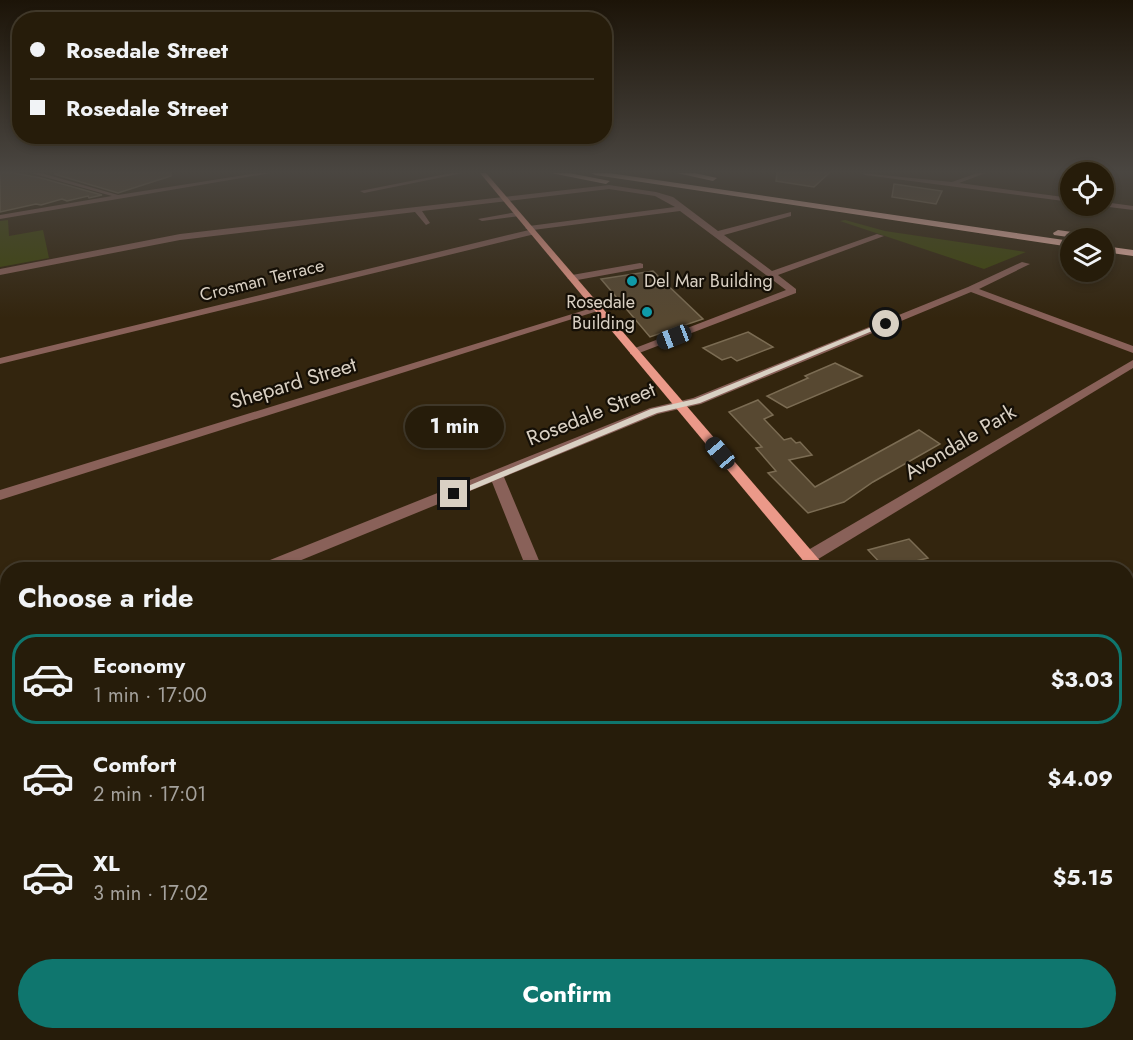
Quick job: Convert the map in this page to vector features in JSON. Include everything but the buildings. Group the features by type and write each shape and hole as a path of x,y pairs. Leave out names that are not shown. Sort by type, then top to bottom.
{"highway":[{"path":"923,222 1060,242"},
{"path":"979,222 1060,233"},
{"path":"1114,241 1133,244"},
{"path":"1114,250 1133,253"}],"main road":[{"path":"524,222 813,562"}],"street":[{"path":"0,272 180,237 311,222"},
{"name":"Crosman Terrace","path":"0,361 531,230 589,222"},
{"path":"634,352 792,293 792,290 773,274 701,222"},
{"path":"718,234 762,222"},
{"path":"773,274 880,236"},
{"name":"Rosedale Street","path":"281,562 497,477 654,411 697,401 1025,264"},
{"path":"572,278 640,266"},
{"path":"971,288 1133,350"},
{"name":"Shepard Street","path":"0,495 598,309"},
{"name":"Avondale Park","path":"809,557 1133,363"},
{"path":"497,477 532,562"}],"green space":[{"path":"0,222 8,222 9,236 43,230 49,258 0,267"},
{"path":"842,222 851,222 885,231 1026,252 984,269"}],"place":[{"name":"Del Mar Building","path":"632,281"},
{"name":"Rosedale Building","path":"647,312"}],"route":[{"path":"454,494 654,411 697,401 886,324"}]}
